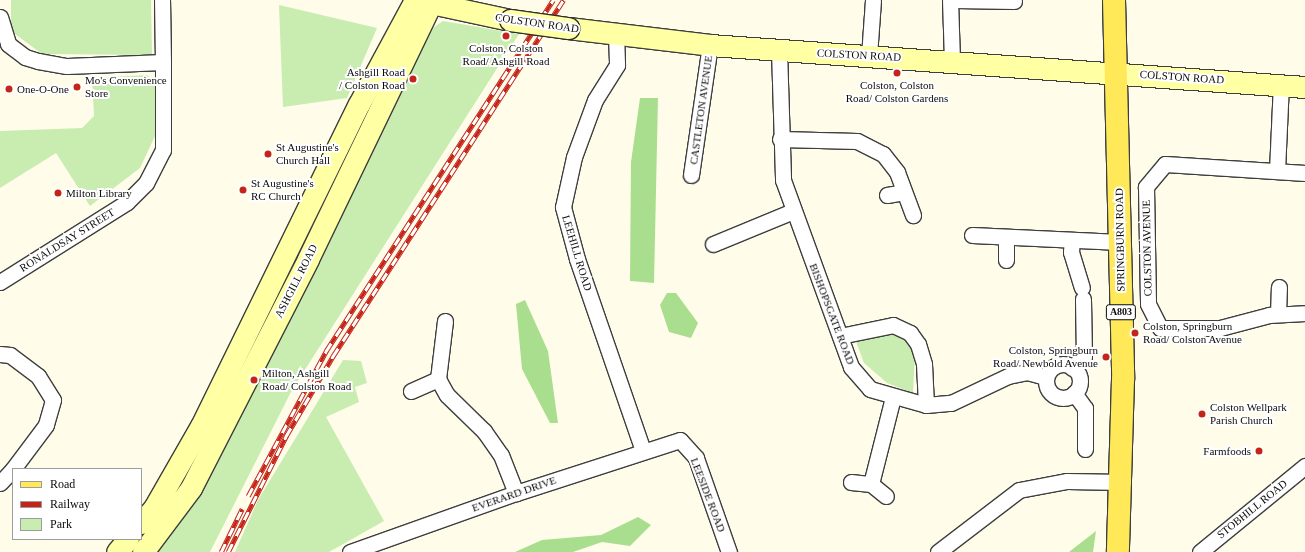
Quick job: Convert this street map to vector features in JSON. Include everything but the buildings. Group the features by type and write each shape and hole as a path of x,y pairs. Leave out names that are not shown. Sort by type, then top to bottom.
{"main road":[{"name":"A803","path":"1114,0 1115,72"},
{"name":"SPRINGBURN ROAD","path":"1115,72 1120,242 1123,482 1118,552"}],"street":[{"name":"RONALDSAY STREET","path":"0,282 127,202 146,183 162,150 162,0"},
{"path":"869,56 873,0"},
{"path":"950,0 952,61"},
{"path":"955,0 1014,2"},
{"name":"COLSTON ROAD","path":"423,1 510,20 710,45 1115,72 1305,87"},
{"name":"ASHGILL ROAD","path":"142,523 154,508 202,426 359,104 423,1"},
{"name":"ASHGILL ROAD","path":"143,552 191,488 308,259 423,1"},
{"path":"0,17 8,44 25,57 38,61 67,66 163,62"},
{"name":"LEEHILL ROAD","path":"616,34 617,65 595,100 574,158 563,207 577,259 643,451"},
{"name":"CASTLETON AVENUE","path":"691,175 710,45"},
{"name":"BISHOPSGATE ROAD","path":"779,50 780,139 783,180 851,367 870,389 893,398 926,405 951,403 1008,376 1027,372 1046,377"},
{"path":"1277,171 1281,84"},
{"path":"780,139 857,141 883,154 897,172 913,215"},
{"name":"COLSTON AVENUE","path":"1305,173 1165,164 1146,187 1148,304 1160,328 1220,328 1278,314 1305,313"},
{"path":"887,195 904,192"},
{"path":"713,244 793,211"},
{"path":"972,235 1120,242"},
{"path":"1006,237 1006,260"},
{"path":"1072,240 1071,252 1082,293 1084,357 1072,368"},
{"path":"1278,314 1279,286"},
{"path":"445,321 438,379 447,395 484,431 501,455 516,493"},
{"path":"840,336 893,325 910,333 918,344 924,364 926,405"},
{"path":"0,354 10,355 38,376 53,400 46,425 14,468"},
{"path":"1058,365 1072,368 1079,380 1074,394 1064,398 1052,394 1046,377 1058,365"},
{"path":"411,391 438,379"},
{"path":"1074,394 1085,408 1085,449"},
{"path":"871,484 893,398"},
{"name":"EVERARD DRIVE","path":"350,552 516,493 680,440"},
{"name":"LEESIDE ROAD","path":"680,440 696,458 729,552"},
{"name":"STOBHILL ROAD","path":"1200,552 1305,466"},
{"path":"0,483 12,470"},
{"path":"938,552 1019,490 1067,481 1123,482"},
{"path":"851,482 871,484 886,496"},
{"path":"117,552 127,540"}],"green space":[{"path":"11,0 151,0 152,55 42,54 11,31"},
{"path":"279,5 377,28 347,98 283,107"},
{"path":"443,21 519,34 292,390 210,552 157,552 198,486 406,76 434,27"},
{"path":"147,75 157,83 157,110 155,136 140,168 90,206 56,153 0,188 0,131 82,128 94,116 92,78"},
{"path":"640,98 658,98 654,283 630,281 631,162"},
{"path":"667,293 676,293 698,323 691,338 669,332 660,305"},
{"path":"525,300 548,351 558,423 550,423 522,369 516,304"},
{"path":"889,332 905,339 915,354 913,393 887,383 864,363 855,339"},
{"path":"343,360 361,361 367,383 355,387 359,402 326,417 384,521 329,552 235,552 258,500"},
{"path":"638,517 651,525 630,546 602,542 573,552 515,552 542,540 601,535"},
{"path":"1096,531 1093,552 1069,552"}],"railway":[{"path":"248,496 326,351 553,0"},
{"path":"228,552 286,436 333,356 563,0"},
{"path":"221,552 242,509"}],"place":[{"name":"Colston, Colston Road/ Ashgill Road","path":"506,36"},
{"name":"Colston, Colston Road/ Colston Gardens","path":"897,73"},
{"name":"Ashgill Road / Colston Road","path":"413,79"},
{"name":"Mo's Convenience Store","path":"77,87"},
{"name":"One-O-One","path":"9,89"},
{"name":"St Augustine's Church Hall","path":"268,154"},
{"name":"St Augustine's RC Church","path":"243,190"},
{"name":"Milton Library","path":"58,193"},
{"name":"Colston, Springburn Road/ Colston Avenue","path":"1135,333"},
{"name":"Colston, Springburn Road/ Newbold Avenue","path":"1106,357"},
{"name":"Milton, Ashgill Road/ Colston Road","path":"254,380"},
{"name":"Colston Wellpark Parish Church","path":"1202,414"},
{"name":"Farmfoods","path":"1259,451"}]}
